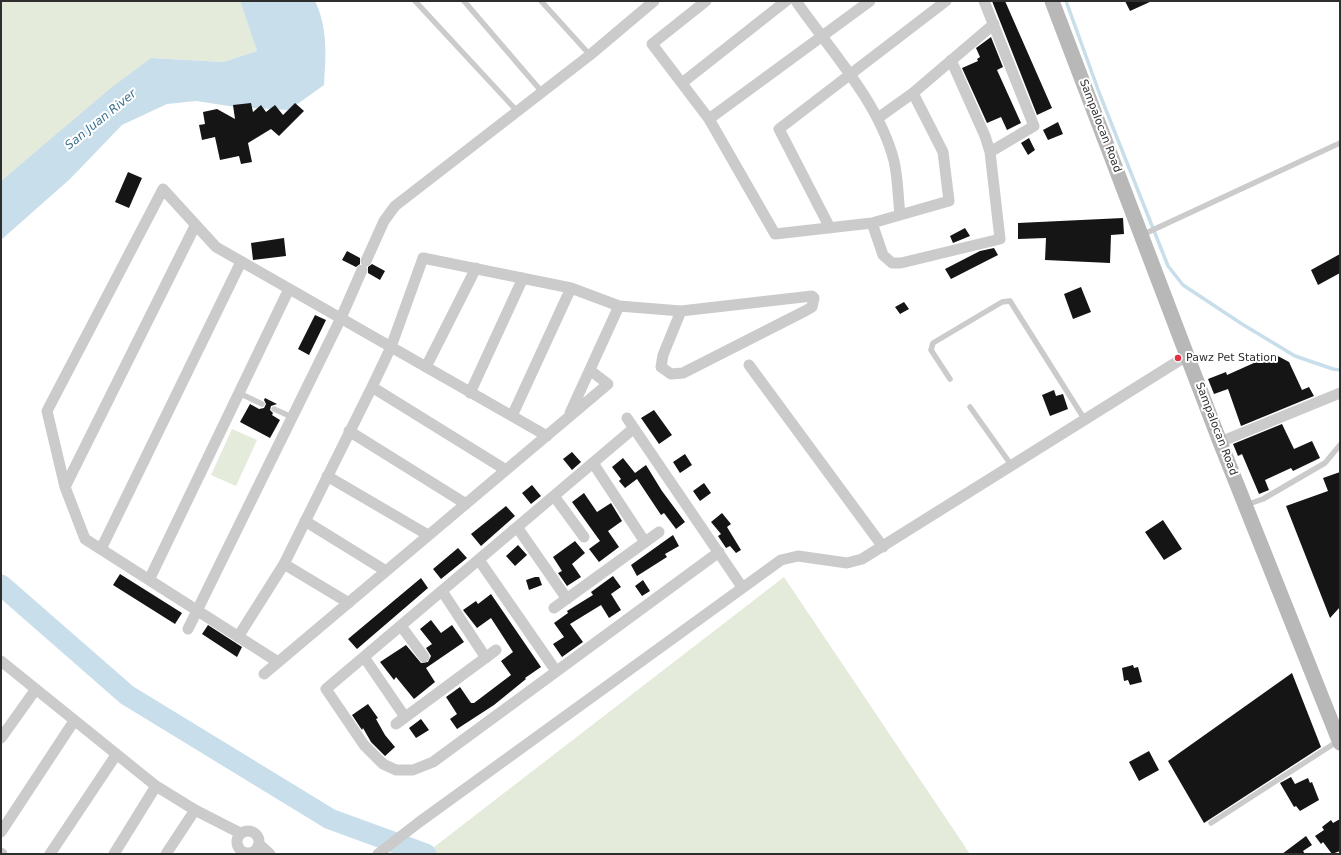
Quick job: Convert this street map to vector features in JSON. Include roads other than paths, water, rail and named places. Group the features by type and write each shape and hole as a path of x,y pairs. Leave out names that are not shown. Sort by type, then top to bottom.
{"main road":[{"name":"Sampalocan Road","path":"1052,1 1245,506 1334,720 1339,742"}],"street":[{"path":"188,629 341,318 384,221 395,206 590,55 654,1"},
{"path":"706,1 652,44 710,119 775,234 872,223 949,201 943,152 913,93"},
{"path":"682,83 786,1"},
{"path":"796,1 850,75 878,118 894,161 900,215"},
{"path":"710,119 870,1"},
{"path":"830,228 779,130 946,1"},
{"path":"984,1 1034,126 990,152"},
{"path":"878,118 913,93 994,24"},
{"path":"872,223 884,255 892,263 902,263 1000,239 990,152 985,136 951,60"},
{"path":"278,662 85,539 65,487 47,411 164,189 195,226 216,247 547,436"},
{"path":"65,487 195,226"},
{"path":"238,637 284,564 349,431 372,388 391,347 423,258 571,288 619,306 681,311 812,296 814,298 812,307 805,311 683,373 671,374 661,367 664,355 681,311"},
{"path":"101,549 241,262"},
{"path":"426,367 476,268"},
{"path":"470,393 523,278"},
{"path":"512,416 571,288"},
{"path":"149,580 289,289"},
{"path":"569,417 619,306"},
{"path":"378,854 418,823 781,560 798,556 847,564 862,559 1188,355"},
{"path":"749,365 883,547"},
{"path":"264,674 608,384 591,371"},
{"path":"372,388 506,470"},
{"path":"1220,442 1340,393"},
{"path":"628,418 742,587"},
{"path":"634,428 326,689 364,745 383,764 396,770 413,770 433,762 719,552"},
{"path":"349,431 466,504"},
{"path":"593,463 645,542"},
{"path":"327,476 428,535"},
{"path":"554,496 584,537"},
{"path":"305,521 386,571"},
{"path":"517,527 567,599"},
{"path":"554,608 659,532"},
{"path":"479,560 556,671"},
{"path":"284,564 349,603"},
{"path":"442,591 486,658"},
{"path":"401,626 424,657"},
{"path":"396,724 496,650"},
{"path":"364,657 406,717"},
{"path":"1,661 156,786 195,810 240,833"},
{"path":"1,738 36,689"},
{"path":"1,832 74,721"},
{"path":"50,854 116,755"},
{"path":"114,854 156,786"},
{"path":"166,854 195,810"},
{"path":"257,850 257,835 249,830 240,833 237,837 237,846 242,853 257,850 270,854"}],"lane":[{"path":"415,1 517,111"},
{"path":"464,1 542,92"},
{"path":"541,1 590,55"},
{"path":"1142,235 1340,143"},
{"path":"950,379 931,350 933,343 1002,302 1010,301 1085,420"},
{"path":"238,393 262,404"},
{"path":"970,407 1012,466"},
{"path":"274,410 292,417"},
{"path":"1245,506 1263,499 1326,463 1340,445"},
{"path":"1211,823 1339,742"}],"water":[{"name":"San Juan River","path":"240,1 315,1 324,32 324,85 289,110 236,107 196,101 167,104 122,125 70,179 1,240 1,181 111,88 151,58 223,62 257,51"}],"waterway":[{"path":"1066,1 1100,95 1168,266 1183,285 1242,324 1295,356 1340,370"},
{"path":"1,585 127,695 330,819 426,854"}],"place":[{"name":"Pawz Pet Station","path":"1178,358"}]}
